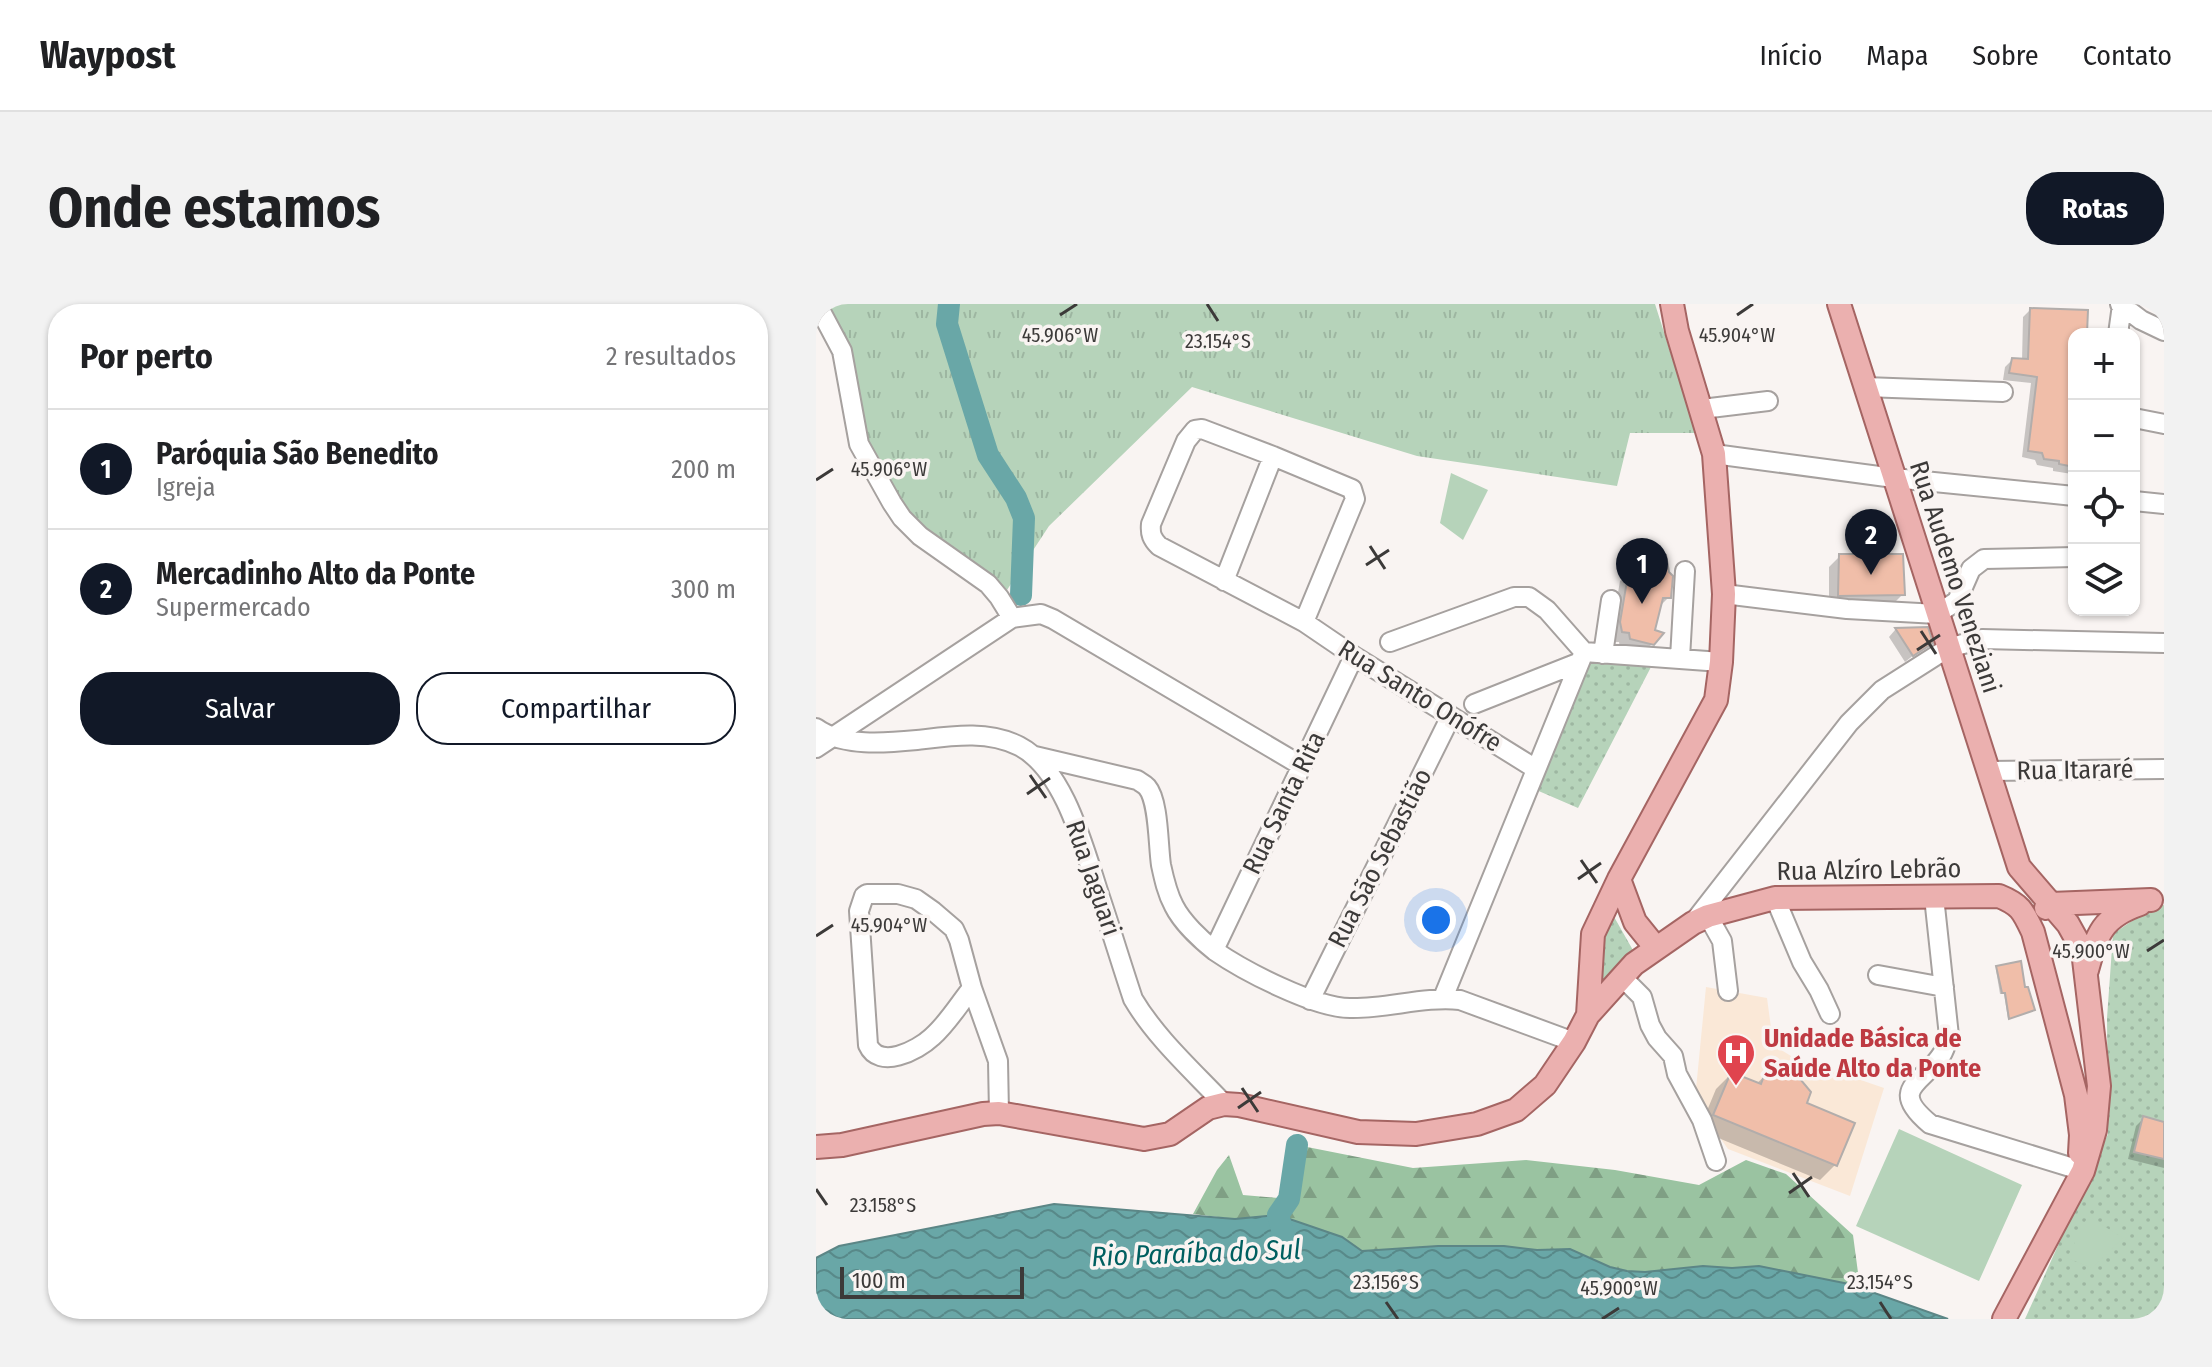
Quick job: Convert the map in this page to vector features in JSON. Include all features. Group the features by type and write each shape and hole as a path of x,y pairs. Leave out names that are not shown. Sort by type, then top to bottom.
{"main road":[{"name":"Rua Audemo Veneziani","path":"1839,304 2019,867 2068,924 2083,951 2099,1086 2095,1130 2080,1173 2007,1313"},
{"path":"816,1147 842,1145 999,1113 1144,1139 1170,1134 1208,1108 1224,1104 1358,1132 1416,1134 1477,1124 1516,1110 1545,1085 1588,1015 1593,934 1619,879 1716,700 1724,594 1714,454 1675,310"},
{"path":"1999,896 2015,887 2019,867"},
{"path":"1619,879 1635,922 1656,948"},
{"name":"Rua Audemo Veneziani","path":"1999,896 2017,904 2033,932 2076,1095 2081,1135 2080,1173"},
{"name":"Rua Alzíro Lebrão","path":"1588,1015 1634,964 1701,919 1775,898 1999,896"},
{"path":"2033,932 2040,913 2051,904 2158,899"},
{"path":"2044,974 2062,991 2072,990 2087,978 2100,930 2112,917 2158,899"}],"street":[{"path":"817,304 842,351 859,444 892,503 920,536 988,584 1012,618"},
{"path":"2121,304 2141,320 2164,331"},
{"path":"2119,328 2121,304"},
{"path":"1865,387 2003,392"},
{"path":"1702,409 1768,401"},
{"path":"2140,419 2164,424"},
{"name":"Rua Santo Onófre","path":"1273,456 1202,429 1195,430 1186,441 1151,524 1153,539 1159,546 1304,622 1536,769"},
{"path":"1714,454 1894,478 2068,495"},
{"path":"1224,581 1273,456 1347,486 1354,493 1352,506 1304,622"},
{"path":"2140,502 2164,504"},
{"path":"1724,594 1847,609 1937,614 1957,601 1971,569 1984,559 2068,557"},
{"path":"1680,658 1685,571"},
{"path":"1390,642 1514,597 1529,597 1547,610 1582,657"},
{"path":"1603,654 1611,600"},
{"path":"816,748 824,732 1012,618 1041,614 1302,766"},
{"path":"1728,991 1722,941 1701,919 1849,723 1882,690 1948,648 1982,639 2164,643"},
{"path":"1474,704 1582,657 1603,654 1721,662"},
{"name":"Rua Santa Rita","path":"1214,950 1354,656"},
{"path":"1443,998 1582,657"},
{"name":"Rua São Sebastião","path":"1310,1000 1451,716"},
{"name":"Rua Jaguari","path":"824,732 859,741 900,742 976,735 1017,745 1035,756 1059,789 1074,818 1133,999 1157,1032 1224,1104"},
{"path":"1035,756 1137,780 1147,787 1153,801 1164,881 1174,907 1214,950 1236,963 1310,1000 1347,1008 1443,998 1460,1000 1574,1042"},
{"name":"Rua Itararé","path":"1987,771 2164,769"},
{"path":"972,988 931,1039 900,1054 876,1057 868,1045 859,911 864,896 898,894 916,899 954,929 998,1061 999,1113"},
{"path":"1934,897 1949,1036 1943,1054 1910,1090 1909,1098 1918,1114 1930,1124 2080,1173"},
{"path":"1775,898 1802,962 1830,1014"},
{"path":"1878,975 1944,987"},
{"path":"1622,977 1642,997 1650,1025 1673,1056 1677,1074 1702,1120 1716,1161"}],"shaded area":[{"path":"1706,987 1767,998 1772,1035 1778,1048 1791,1056 1884,1088 1850,1196 1728,1149 1706,1118 1696,1089"}],"green space":[{"path":"827,304 1655,304 1696,433 1630,433 1617,486 1417,456 1192,387 1049,526 1007,590 921,532 865,440"},
{"path":"1451,473 1488,490 1463,540 1440,523"},
{"path":"1591,659 1651,667 1578,808 1534,789"},
{"path":"2164,905 2164,1319 2025,1319 2108,1134 2107,1018 2113,934 2152,907"},
{"path":"1613,915 1634,952 1601,988 1604,937"},
{"path":"1899,1129 2022,1185 1979,1281 1856,1226"},
{"path":"1297,1145 1413,1168 1526,1160 1615,1170 1699,1185 1746,1160 1786,1174 1853,1235 1859,1280 1849,1284 1759,1266 1627,1271 1570,1249 1439,1246 1362,1251 1342,1237 1278,1215 1235,1219 1193,1214 1217,1170 1229,1155 1243,1195 1289,1199"},
{"path":"2088,1216 2123,1238 2092,1268 2067,1258"}],"water":[{"name":"Rio Paraíba do Sul","path":"1054,1204 1235,1219 1278,1215 1342,1237 1362,1251 1504,1246 1537,1250 1570,1249 1627,1271 1759,1266 1849,1284 1948,1319 816,1319 816,1258 839,1246"}],"building":[{"path":"2030,308 2088,310 2087,328 2068,328 2068,466 2044,459 2042,453 2028,451 2037,377 2009,373 2012,358 2028,359"},
{"path":"1641,552 1666,555 1669,572 1673,576 1671,598 1663,598 1655,630 1664,633 1654,645 1630,639 1629,633 1622,632 1620,622 1629,569 1639,570"},
{"path":"1839,554 1903,554 1905,595 1838,596"},
{"path":"1928,627 1933,643 1913,656 1895,628"},
{"path":"2021,961 2025,987 2028,987 2035,1010 2009,1019 1996,966"},
{"path":"1771,1071 1801,1080 1811,1092 1807,1103 1855,1123 1837,1166 1713,1115 1731,1072 1761,1084 1765,1073"},
{"path":"2143,1116 2164,1122 2164,1159 2134,1152"}],"waterway":[{"path":"949,304 947,324 988,455 1016,498 1024,518 1021,595"},
{"path":"1286,1244 1278,1215 1289,1199 1297,1145"}],"place":[{"name":"Mercadinho Alto da Ponte","path":"1871,575"},
{"name":"Paróquia São Benedito","path":"1642,604"},
{"name":"Unidade Básica de Saúde Alto da Ponte","path":"1736,1087"}]}
